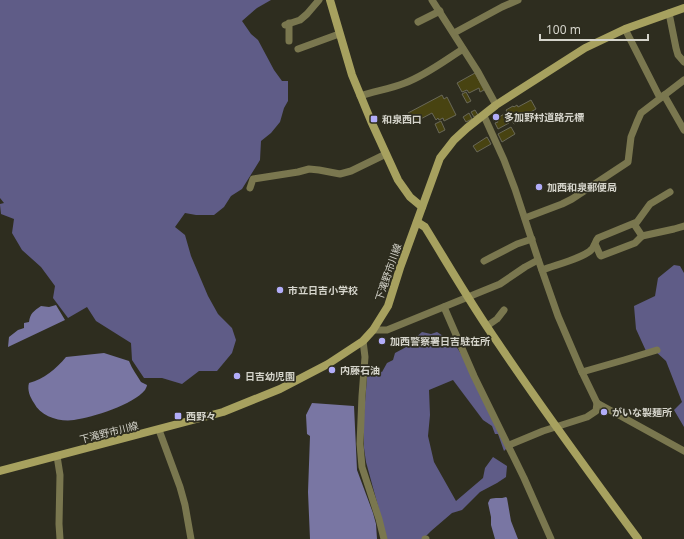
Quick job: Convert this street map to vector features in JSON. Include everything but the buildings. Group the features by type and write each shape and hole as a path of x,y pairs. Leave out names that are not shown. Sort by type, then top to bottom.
{"main road":[{"path":"330,0 352,75 371,121 398,180 410,197 422,207"},
{"name":"下滝野市川線","path":"0,471 223,412 280,389 328,364 363,341 373,330 388,306 400,268 440,158 454,140 496,105 585,48 625,29 684,8"},
{"path":"417,222 425,227 467,297 556,427 638,539"}],"street":[{"path":"289,41 287,24 300,20 319,0"},
{"path":"432,0 478,72 496,105"},
{"path":"454,33 518,0"},
{"path":"418,22 440,11"},
{"path":"669,13 678,55 684,62"},
{"path":"625,29 662,97 684,130"},
{"path":"298,49 339,34"},
{"path":"360,96 395,87 426,73 464,50"},
{"path":"525,218 572,199 628,162 631,137 641,113 684,80"},
{"path":"484,116 504,160 558,316 597,403 596,411 587,417 543,431 509,445"},
{"path":"250,188 253,179 309,169 340,174 351,171 386,154"},
{"path":"542,270 584,255 593,249 596,240 601,236 638,222 650,204 670,192"},
{"path":"634,224 642,236"},
{"path":"594,246 596,246 601,256 635,243 642,236 684,226"},
{"path":"484,261 517,244 532,239"},
{"path":"373,330 387,330 500,284 538,260"},
{"path":"444,307 474,376 509,445 551,539"},
{"path":"487,326 497,319 504,310"},
{"path":"363,341 365,357 362,396 362,467 384,539"},
{"path":"582,372 657,350"},
{"path":"597,403 684,450"},
{"path":"159,430 182,493 191,539"},
{"path":"57,456 60,475 60,539"}],"shaded area":[{"path":"0,0 271,0 257,8 242,21 251,34 258,40 274,70 282,81 288,81 288,101 284,108 280,122 271,133 261,141 260,160 242,189 231,196 224,207 214,215 196,215 185,213 175,227 185,235 191,256 208,296 218,314 232,328 236,340 232,353 217,371 199,371 182,384 162,378 144,378 132,360 131,343 96,321 87,307 68,318 53,298 55,286 41,267 22,250 12,233 14,219 1,214 0,205 4,203 0,198"},
{"path":"674,265 680,266 684,273 684,427 674,410 682,402 666,361 655,351 646,351 636,329 634,306 655,296 658,278"},
{"path":"56,305 65,320 8,347 9,337 18,330 24,328 24,323 29,322 30,316 34,311 41,306 49,307"},
{"path":"422,332 431,334 437,332 454,343 467,363 508,447 504,451 498,434 495,434 492,426 483,420 453,380 429,390 430,415 428,436 434,462 456,501 483,478 485,468 493,457 507,466 506,477 480,492 462,510 452,513 423,539 387,539 366,462 364,448 364,414 368,366 382,372 387,363 393,360 395,353 408,346"},
{"path":"104,353 129,361 141,382 147,385 145,390 132,401 112,410 74,420 51,418 37,408 29,393 29,383 40,379 49,373 66,357"},
{"path":"312,403 354,406 357,470 373,513 376,524 377,539 310,539 308,492 310,436 307,434 306,415"},
{"path":"506,497 511,521 518,539 495,539 491,525 488,503 490,499"}],"place":[{"name":"多加野村道路元標","path":"496,117"},
{"name":"和泉西口","path":"374,119"},
{"name":"加西和泉郵便局","path":"539,187"},
{"name":"市立日吉小学校","path":"280,290"},
{"name":"加西警察署日吉駐在所","path":"382,341"},
{"name":"内藤石油","path":"332,370"},
{"name":"日吉幼児園","path":"237,376"},
{"name":"がいな製麺所","path":"604,412"},
{"name":"西野々","path":"178,416"}]}
